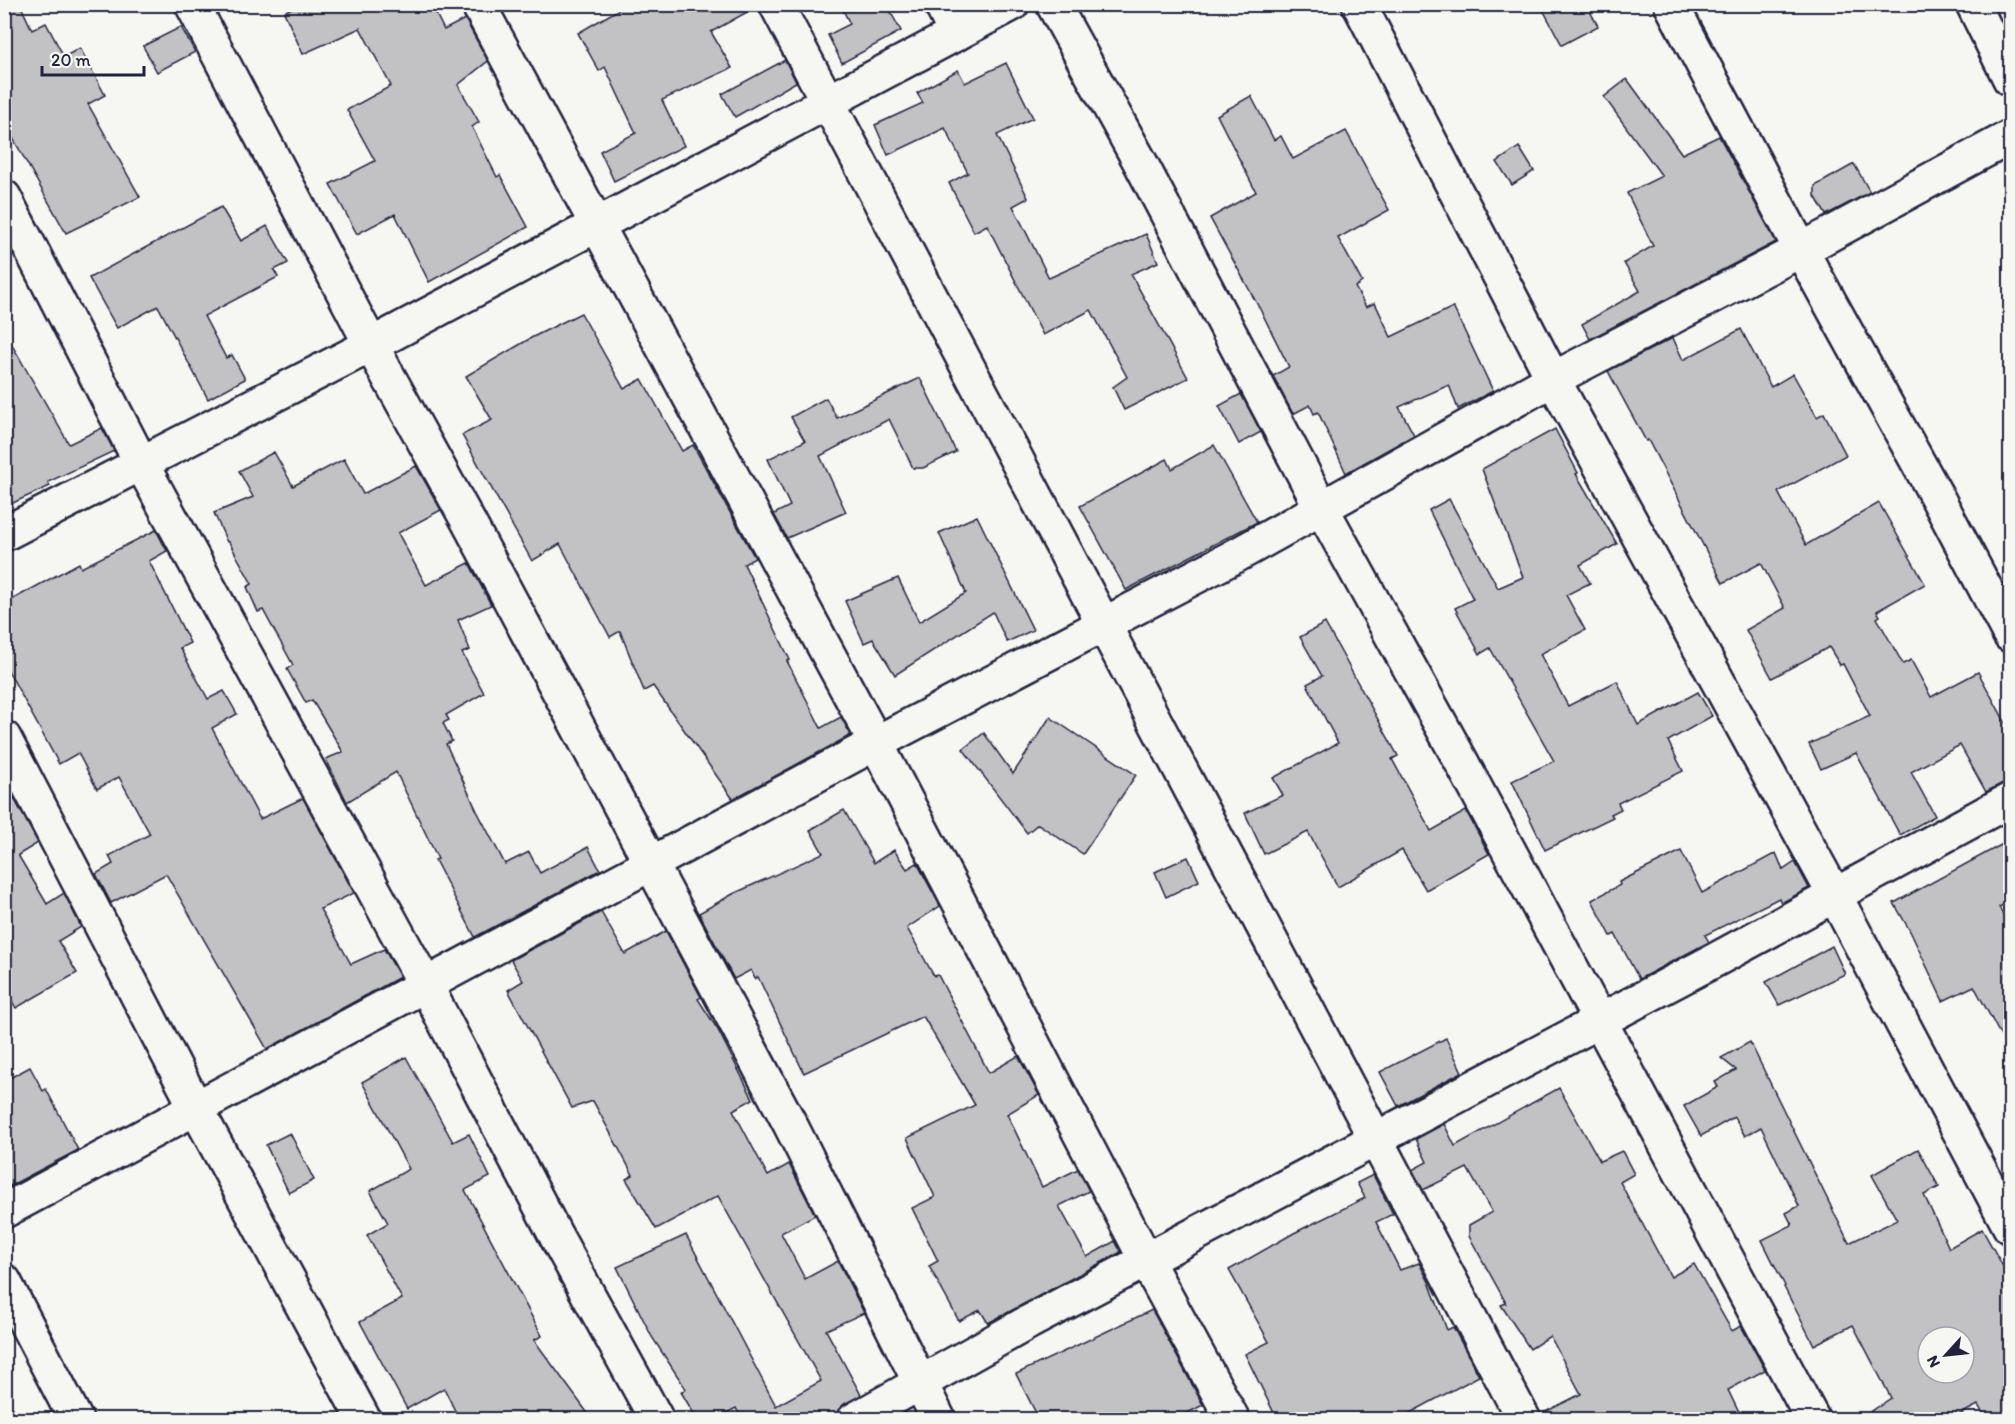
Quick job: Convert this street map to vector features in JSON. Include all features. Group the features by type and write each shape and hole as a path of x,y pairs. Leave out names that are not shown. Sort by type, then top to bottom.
{"street":[{"path":"192,4 371,345 468,521 790,1124 939,1419"},
{"path":"478,4 876,743 1146,1260 1233,1419"},
{"path":"776,4 1104,623 1374,1140 1524,1419"},
{"path":"941,4 956,34"},
{"path":"4,534 371,345 1012,4"},
{"path":"1053,4 1139,160 1322,509 1461,761 1813,1419"},
{"path":"1359,4 1553,379 1834,894 2010,1227"},
{"path":"1671,4 1801,250 2010,635"},
{"path":"1973,4 2010,79"},
{"path":"4,1211 876,743 1237,555 1553,379 1801,250 2010,137"},
{"path":"4,197 141,463 425,984 556,1236 657,1419"},
{"path":"4,738 196,1108 364,1419"},
{"path":"854,1419 1146,1260 2010,800"},
{"path":"4,1281 75,1419"}],"building":[{"path":"4,4 20,4 32,30 46,23 64,57 80,48 105,95 88,104 140,197 66,233 4,122"},
{"path":"299,4 431,4 444,30 465,19 488,61 458,85 479,122 472,127 497,177 500,175 528,227 429,282 395,214 357,234 330,184 375,161 347,110 391,86 360,28 303,54 284,12"},
{"path":"628,4 757,4 758,6 711,32 732,68 662,100 684,146 614,181 600,151 636,133 605,67 599,71 578,33"},
{"path":"840,4 886,4 901,31 842,63 828,35 850,24"},
{"path":"1540,4 1586,4 1598,26 1562,45"},
{"path":"181,27 195,52 157,72 143,46"},
{"path":"785,60 796,82 735,117 722,94"},
{"path":"1006,63 1033,118 997,135 1028,198 1013,206 1049,278 1146,234 1158,262 1131,274 1188,378 1124,410 1113,387 1127,377 1091,310 1043,335 987,225 974,232 949,183 968,173 945,128 888,155 875,125 923,103 917,93 958,70 965,83"},
{"path":"1627,79 1682,154 1719,136 1776,242 1590,339 1582,324 1640,291 1624,263 1653,246 1627,193 1662,176 1604,97"},
{"path":"1251,96 1274,140 1281,136 1293,159 1346,131 1389,210 1338,238 1362,282 1355,287 1366,307 1375,303 1391,337 1453,307 1493,391 1458,409 1449,385 1399,407 1414,435 1346,473 1318,412 1314,414 1310,405 1293,414 1273,376 1289,367 1210,218 1256,192 1217,115"},
{"path":"1519,147 1534,171 1512,185 1497,162"},
{"path":"1854,164 1870,192 1826,215 1815,196 1815,186"},
{"path":"221,207 241,241 267,226 288,263 274,270 278,277 204,316 226,358 232,355 245,379 208,399 158,306 117,328 89,278"},
{"path":"581,313 624,389 642,379 682,451 693,445 755,558 744,564 790,660 787,661 821,728 841,717 851,735 733,799 653,686 644,691 620,631 610,637 560,544 532,561 462,435 492,420 466,376 531,338"},
{"path":"1741,329 1771,387 1793,374 1817,417 1824,413 1846,455 1778,492 1806,545 1879,503 1925,584 1877,611 1880,616 1877,618 1903,664 1911,660 1931,697 1978,672 2010,731 2010,781 1986,792 1960,745 1911,772 1935,816 1900,835 1856,753 1821,769 1809,744 1870,716 1843,664 1840,665 1829,647 1772,678 1746,630 1785,608 1761,563 1723,583 1648,440 1646,441 1608,371 1673,338 1683,360"},
{"path":"4,331 69,444 102,428 114,451 48,482 50,486 4,507"},
{"path":"920,378 956,452 923,468 913,468 889,419 820,456 846,512 787,538 774,514 790,506 768,459 805,441 791,417 826,398 837,418"},
{"path":"1241,394 1261,432 1239,444 1219,406"},
{"path":"1555,429 1578,473 1576,474 1617,544 1580,565 1590,583 1566,595 1585,630 1540,654 1568,706 1617,681 1638,725 1698,692 1712,716 1668,741 1683,771 1618,803 1621,809 1611,814 1613,817 1545,850 1512,781 1554,761 1490,648 1480,654 1455,608 1473,599 1429,510 1449,499 1498,588 1523,577 1482,469"},
{"path":"1214,445 1257,522 1126,590 1080,506 1167,459 1172,469"},
{"path":"274,452 293,486 344,459 363,494 416,466 441,510 398,533 426,585 469,563 491,605 458,620 470,650 462,653 484,693 446,715 449,720 443,723 452,741 446,744 505,864 529,852 540,873 588,847 600,870 475,937 435,860 438,859 396,772 347,802 326,759 343,752 312,700 306,703 287,669 293,665 263,610 258,612 247,587 252,584 227,542 214,513 253,497 239,471"},
{"path":"977,516 1033,630 1007,642 993,612 895,675 873,639 864,643 845,601 898,578 919,622 966,593 939,533"},
{"path":"156,530 167,551 149,561 190,643 180,648 208,699 224,691 237,714 212,728 260,819 303,798 354,893 320,909 351,964 384,949 400,977 267,1049 166,874 111,903 96,874 113,864 109,856 150,834 119,777 97,789 78,753 59,764 4,663 4,604 79,563 81,568"},
{"path":"1325,623 1398,756 1392,759 1431,831 1466,811 1489,854 1426,890 1402,850 1338,887 1308,832 1264,854 1245,813 1283,795 1273,778 1338,743 1307,684 1322,676 1300,637"},
{"path":"1050,717 1136,775 1083,854 1038,824 1027,833 963,749 984,733 1013,774"},
{"path":"4,780 38,843 18,855 47,904 64,893 81,927 58,941 77,973 16,1008 4,987"},
{"path":"844,810 874,863 894,850 907,869 917,863 940,906 907,928 934,976 938,975 989,1073 1018,1056 1039,1095 1007,1114 1042,1187 1078,1169 1089,1191 1059,1206 1087,1257 1115,1241 1121,1252 988,1323 980,1310 959,1321 929,1266 938,1261 912,1208 935,1197 907,1138 975,1105 923,1016 804,1073 758,977 755,979 751,970 734,979 699,913 733,894 823,853 810,830"},
{"path":"2010,840 2010,901 1999,907 2010,929 2010,1053 1974,986 1943,1001 1894,903"},
{"path":"1681,851 1702,893 1776,853 1783,870 1795,862 1809,888 1781,903 1779,898 1705,935 1709,942 1639,979 1615,934 1611,936 1592,900 1620,885 1619,882"},
{"path":"1188,857 1199,881 1166,897 1155,872"},
{"path":"601,912 625,954 666,931 701,997 698,999 718,1030 753,1099 733,1110 768,1176 789,1164 815,1215 781,1233 805,1279 838,1261 864,1313 826,1330 861,1395 844,1404 838,1410 835,1419 742,1419 736,1408 715,1419 697,1419 681,1392 686,1389 652,1337 617,1267 686,1235 776,1406 821,1381 718,1196 656,1229 626,1179 633,1175 593,1101 572,1108 508,990 523,981 511,960"},
{"path":"1832,946 1845,974 1779,1005 1766,982"},
{"path":"1446,1038 1462,1072 1398,1106 1380,1072"},
{"path":"1750,1042 1849,1243 1897,1220 1872,1175 1918,1149 1939,1187 1924,1195 1949,1248 1982,1229 2010,1279 2010,1419 1986,1419 1978,1405 1951,1419 1860,1419 1891,1398 1853,1325 1814,1345 1784,1287 1762,1240 1792,1225 1786,1213 1799,1206 1761,1127 1745,1136 1734,1117 1701,1136 1684,1106 1718,1087 1715,1082 1736,1070 1721,1058"},
{"path":"406,1057 453,1142 469,1134 490,1177 465,1190 542,1336 534,1340 592,1419 459,1419 444,1388 407,1409 360,1322 402,1299 367,1235 388,1223 370,1191 409,1169 362,1082"},
{"path":"30,1067 43,1091 46,1089 78,1150 4,1189 4,1081"},
{"path":"1559,1088 1600,1161 1622,1151 1634,1174 1620,1182 1671,1277 1694,1264 1732,1331 1741,1326 1765,1370 1728,1390 1742,1419 1543,1419 1541,1414 1581,1394 1550,1336 1530,1349 1501,1305 1506,1303 1469,1236 1469,1225 1492,1212 1467,1168 1423,1190 1412,1170 1427,1162 1416,1139 1444,1124 1455,1146"},
{"path":"290,1133 314,1180 289,1193 266,1145"},
{"path":"1373,1175 1393,1214 1376,1222 1400,1270 1419,1263 1429,1282 1447,1330 1453,1327 1479,1376 1399,1419 1277,1419 1245,1354 1269,1342 1229,1270 1294,1233 1365,1198 1357,1183"},
{"path":"1152,1310 1203,1405 1176,1419 1039,1419 1016,1374"}]}
